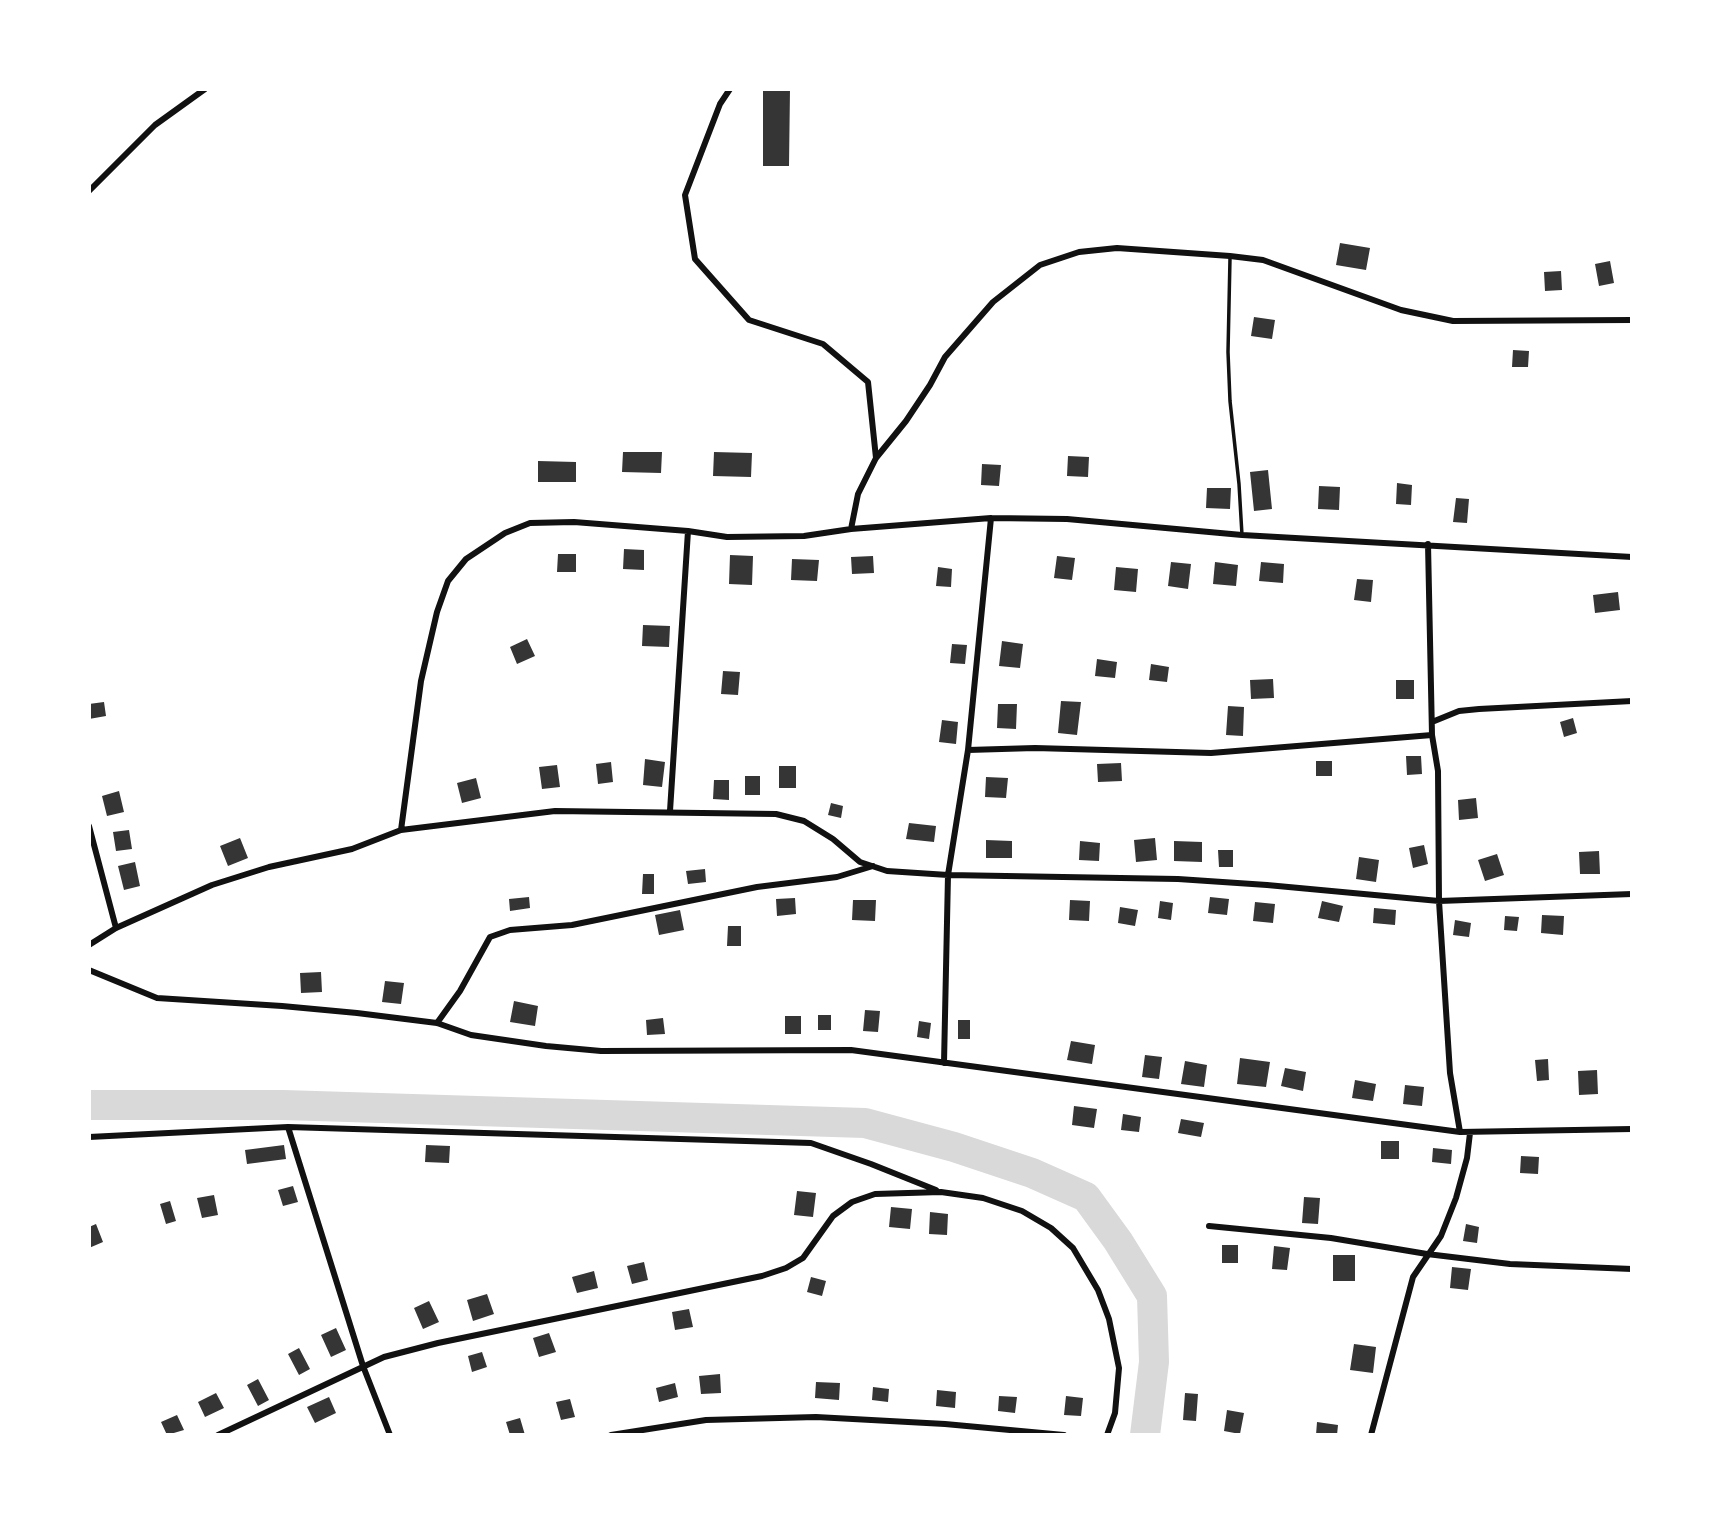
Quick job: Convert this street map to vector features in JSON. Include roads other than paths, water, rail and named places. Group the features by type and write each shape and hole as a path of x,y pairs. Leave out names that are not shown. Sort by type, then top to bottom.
{"street":[{"path":"89,191 155,125 205,89"},
{"path":"730,89 720,104 685,195 695,259 749,320 823,344 868,382 876,458"},
{"path":"851,528 858,494 876,458 906,421 945,357 993,302 1040,265 1079,252 1117,248 1263,260 1401,310 1453,321 1632,320"},
{"path":"944,1063 948,875 968,750 991,518"},
{"path":"401,830 421,681 437,612 448,581 466,559 505,533 530,523 574,522 688,531 727,537 804,536 851,528 991,518 1067,519 1242,535 1632,558"},
{"path":"670,811 688,531"},
{"path":"1428,544 1432,735 1438,771 1439,901 1450,1073 1460,1132"},
{"path":"1432,722 1459,711 1632,701"},
{"path":"968,750 1034,748 1211,753 1432,735"},
{"path":"89,945 116,928 212,885 269,867 352,849 401,830 555,811 776,814 804,821 833,839 860,862 887,871 948,875 1178,879 1439,901 1632,894"},
{"path":"89,826 116,928"},
{"path":"437,1023 460,991 490,937 510,930 572,925 757,887 837,877 873,866"},
{"path":"89,971 157,998 282,1006 437,1023 471,1035 601,1051 851,1050 1460,1132 1632,1129"},
{"path":"288,1127 363,1366 390,1435"},
{"path":"89,1137 288,1127 810,1143 941,1192"},
{"path":"1371,1435 1413,1278 1441,1236 1456,1198 1467,1158 1470,1133"},
{"path":"218,1435 384,1357 438,1343 762,1276 786,1268 803,1258 833,1216 852,1202 875,1194 941,1192 983,1198 1022,1211 1051,1228 1073,1248 1098,1290 1110,1319 1119,1368 1115,1413 1107,1435"},
{"path":"1209,1226 1331,1238 1510,1264 1632,1269"},
{"path":"611,1435 706,1420 816,1418 945,1424 1064,1435"}],"lane":[{"path":"1230,256 1230,401 1242,535"}],"waterway":[{"path":"89,1105 283,1105 865,1123 954,1147 1032,1173 1086,1197 1118,1241 1152,1296 1154,1362 1145,1435"}]}
